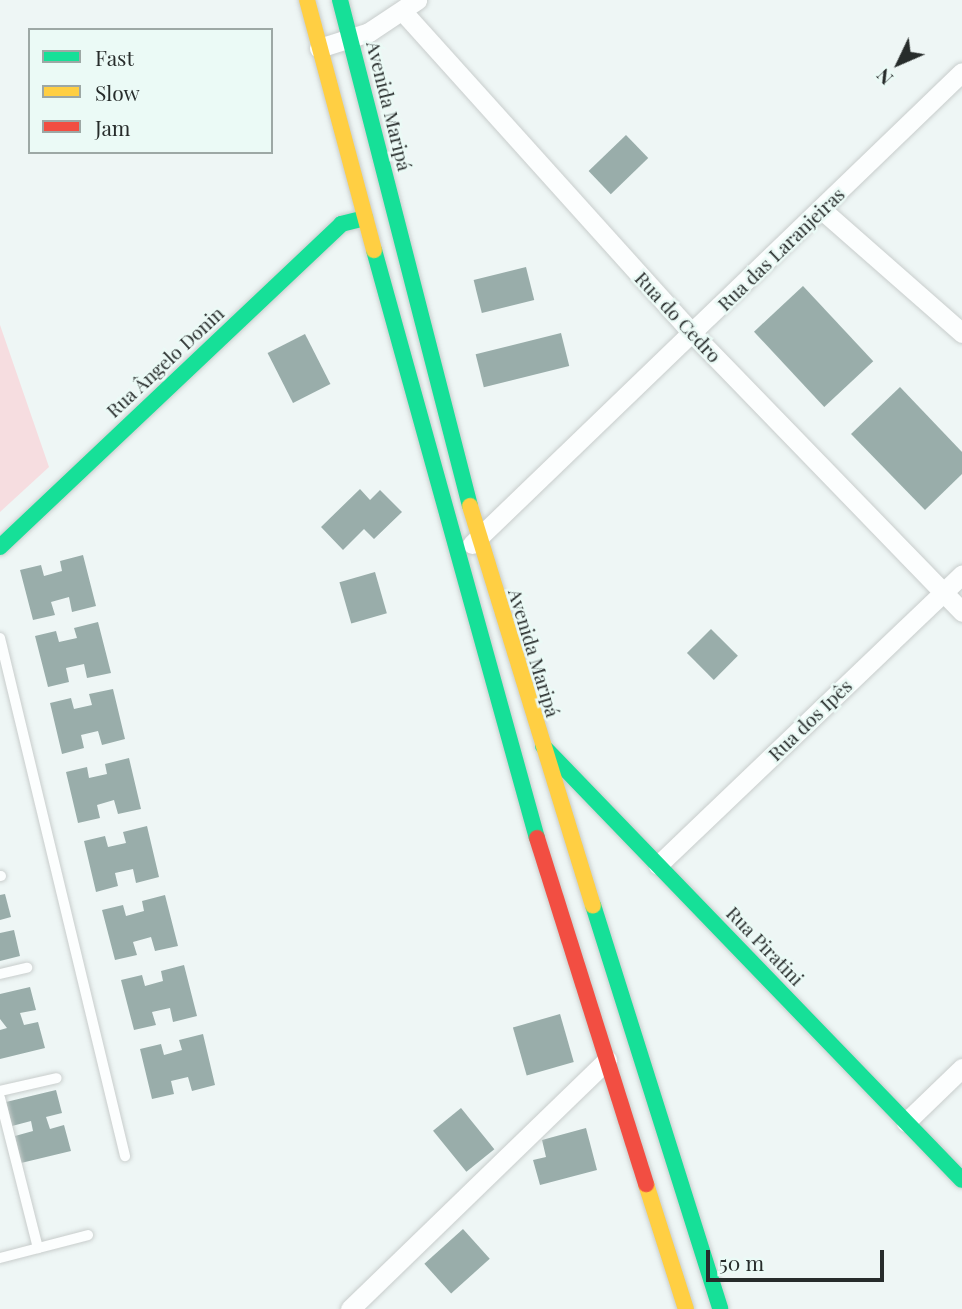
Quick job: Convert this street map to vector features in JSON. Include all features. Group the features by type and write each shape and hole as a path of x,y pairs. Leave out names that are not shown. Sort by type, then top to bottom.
{"main road":[{"path":"307,0 508,748 686,1309"},
{"name":"Avenida Maripá","path":"340,0 479,542 559,808 720,1309"},
{"name":"Rua Ângelo Donin","path":"0,547 341,224 365,218"},
{"name":"Rua Piratini","path":"538,741 962,1180"},
{"path":"527,810 546,799 559,808"}],"street":[{"path":"319,48 351,40 410,6"},
{"name":"Rua do Cedro","path":"410,6 693,334 962,611"},
{"name":"Rua das Laranjeiras","path":"479,542 962,72"},
{"path":"821,209 962,333"},
{"path":"365,218 395,212"},
{"path":"453,548 479,542"},
{"name":"Rua dos Ipês","path":"658,865 962,574"},
{"path":"508,748 538,741"},
{"path":"350,1309 607,1060"},
{"path":"906,1122 962,1068"}],"lane":[{"path":"0,638 125,1156"},
{"path":"0,974 27,968"},
{"path":"0,1091 57,1078"},
{"path":"0,1098 38,1248"},
{"path":"0,1258 88,1235"}],"shaded area":[{"path":"0,325 49,467 0,512"}],"building":[{"path":"626,135 648,158 611,194 589,171"},
{"path":"526,267 534,300 482,313 474,280"},
{"path":"803,286 873,361 824,407 754,332"},
{"path":"561,333 569,366 484,387 476,354"},
{"path":"305,334 330,384 293,403 268,353"},
{"path":"900,387 962,452 962,474 925,510 851,434"},
{"path":"360,489 370,500 380,490 402,512 374,539 364,529 343,550 321,527"},
{"path":"83,555 96,606 72,612 69,597 51,602 55,615 33,620 20,570 41,565 44,576 62,571 60,561"},
{"path":"375,572 387,613 351,624 339,582"},
{"path":"98,622 111,673 87,678 84,664 66,668 69,682 48,687 35,636 56,631 59,642 77,638 74,628"},
{"path":"711,629 738,656 714,680 687,653"},
{"path":"113,689 125,739 102,745 98,731 81,735 84,748 62,754 50,703 71,698 74,709 92,705 89,694"},
{"path":"129,758 141,809 118,814 114,800 97,805 100,818 78,823 66,772 87,767 89,778 107,774 105,764"},
{"path":"147,826 159,877 136,883 133,869 115,873 118,886 96,892 84,841 105,836 108,847 126,843 123,832"},
{"path":"5,894 11,917 0,920 0,895"},
{"path":"165,895 178,946 155,951 151,937 133,942 137,955 115,960 102,910 123,905 126,916 144,911 142,901"},
{"path":"14,930 20,956 0,961 0,933"},
{"path":"184,965 197,1016 173,1022 170,1008 152,1012 156,1025 134,1030 121,980 142,975 145,986 163,981 161,971"},
{"path":"30,987 36,1010 20,1013 24,1025 38,1022 45,1048 0,1059 0,1030 7,1028 0,1019 0,994"},
{"path":"560,1014 574,1062 527,1076 513,1028"},
{"path":"203,1034 215,1085 192,1091 188,1077 171,1081 174,1094 152,1099 140,1049 161,1044 164,1055 182,1050 179,1040"},
{"path":"56,1090 62,1113 46,1117 50,1129 64,1125 71,1151 21,1163 15,1136 33,1131 31,1121 12,1126 6,1102"},
{"path":"461,1108 494,1149 466,1172 433,1131"},
{"path":"586,1128 597,1170 540,1185 533,1160 546,1157 542,1140"},
{"path":"463,1229 490,1259 451,1294 424,1264"}],"traffic: fast":[{"path":"340,0 470,506"},
{"path":"0,547 341,224 365,218"},
{"path":"374,250 537,838"},
{"path":"543,746 962,1180"},
{"path":"593,905 720,1309"}],"traffic: slow":[{"path":"307,0 374,250"},
{"path":"470,506 593,905"},
{"path":"646,1184 686,1309"}],"traffic: jam":[{"path":"537,838 646,1184"}]}
